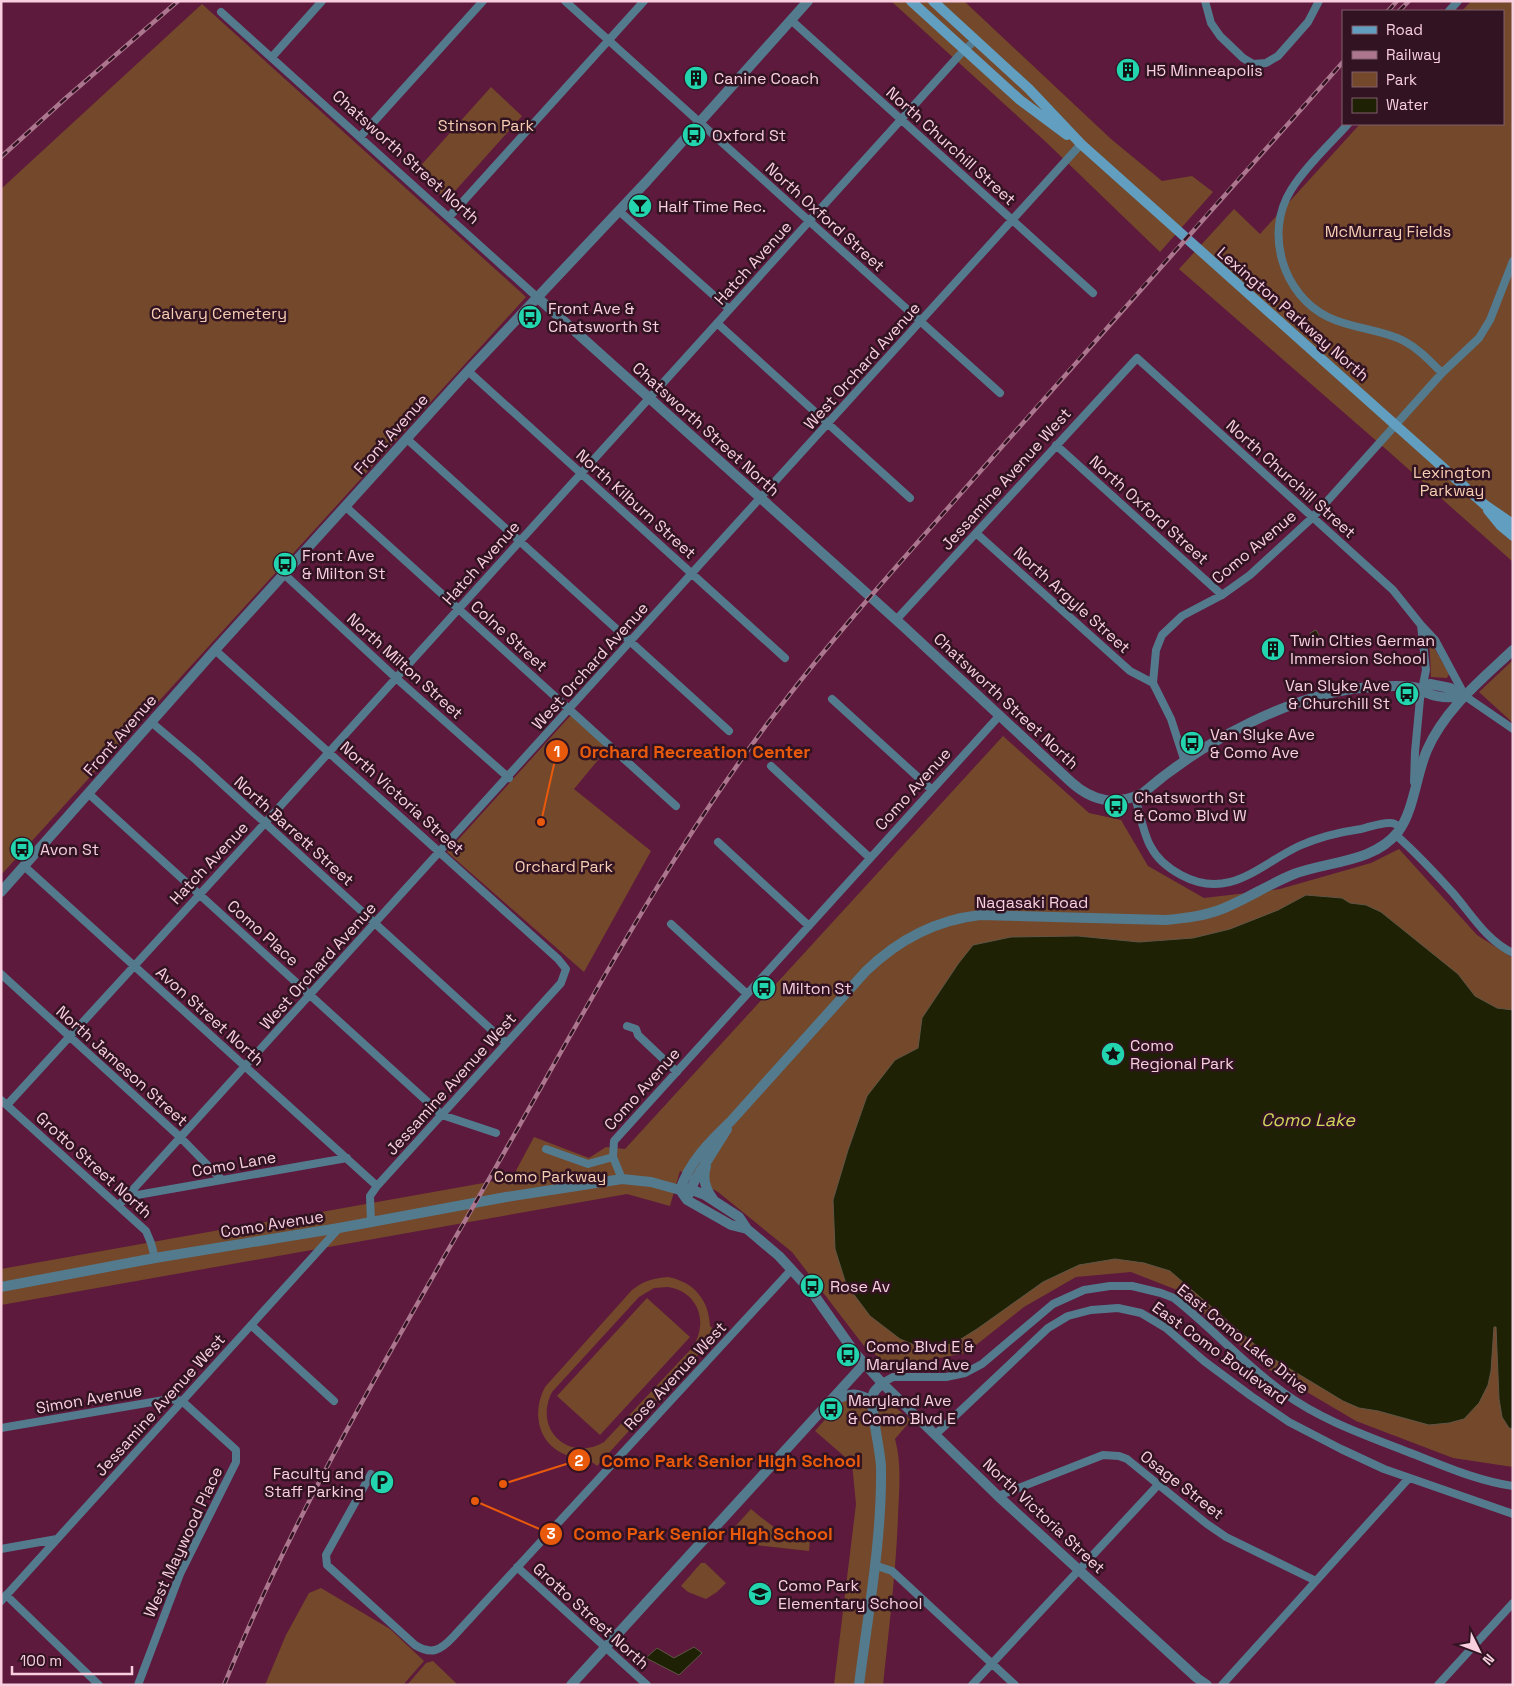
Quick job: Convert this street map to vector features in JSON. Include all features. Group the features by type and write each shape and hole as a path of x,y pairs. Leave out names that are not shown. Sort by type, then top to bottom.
{"main road":[{"name":"Lexington Parkway North","path":"911,1 1031,109 1081,144"},
{"name":"Lexington Parkway North","path":"933,1 1029,89 1081,144 1485,505 1513,524"},
{"name":"Lexington Parkway North","path":"1485,505 1501,526 1513,536"}],"street":[{"path":"272,56 322,1"},
{"path":"360,137 482,1"},
{"name":"North Oxford Street","path":"566,1 1000,393"},
{"path":"449,217 644,1"},
{"name":"Front Avenue","path":"1,892 215,650 468,371 619,211 808,1"},
{"path":"1205,1 1211,23 1220,36 1243,58 1253,64 1266,63 1278,56 1308,22 1319,1"},
{"name":"Chatsworth Street North","path":"221,12 896,620 1081,790 1105,801 1136,796 1143,793 1184,759 1272,713 1315,697 1374,687 1422,689 1430,684 1450,688 1465,696"},
{"name":"North Churchill Street","path":"791,20 1093,293"},
{"name":"Hatch Avenue","path":"4,1103 69,1036 265,823 717,322 964,50 976,40"},
{"path":"1347,125 1299,179 1286,199 1280,216 1278,237 1281,260 1286,274 1300,296 1321,314 1341,323 1403,341 1417,350 1442,373"},
{"name":"West Orchard Avenue","path":"119,1206 509,778 1081,144"},
{"path":"619,211 729,309"},
{"name":"Como Avenue","path":"1153,683 1156,650 1162,635 1182,616 1222,595 1269,558 1313,517 1442,373 1480,338 1490,320 1513,261"},
{"path":"717,322 910,498"},
{"name":"North Churchill Street","path":"1137,358 1393,590 1434,640 1465,696 1513,730"},
{"name":"Jessamine Avenue West","path":"896,620 1137,358"},
{"name":"North Kilburn Street","path":"468,371 784,658"},
{"path":"408,439 729,731"},
{"name":"North Oxford Street","path":"1056,445 1222,595"},
{"name":"Colne Street","path":"346,507 676,806"},
{"name":"North Argyle Street","path":"976,533 1130,671 1153,683"},
{"name":"North Milton Street","path":"284,574 396,678 509,778"},
{"path":"1414,789 1415,752 1426,670 1421,626"},
{"name":"North Victoria Street","path":"215,650 558,959 566,970"},
{"path":"1399,831 1418,772 1431,741 1465,696 1513,650"},
{"path":"1153,683 1171,719 1184,759"},
{"path":"832,699 932,790"},
{"name":"Como Avenue","path":"1,1287 155,1258 371,1223 506,1197 622,1179 613,1157 614,1141 1000,715"},
{"name":"North Barrett Street","path":"151,722 265,823 506,1043"},
{"path":"771,766 870,858"},
{"name":"Como Place","path":"89,794 442,1115 496,1133"},
{"path":"1136,796 1146,836 1155,854 1171,869 1181,875 1212,885 1231,882 1251,874 1284,854 1319,838 1392,823 1488,936 1501,948 1513,953"},
{"name":"Nagasaki Road","path":"731,1121 876,961 900,943 938,924 965,917 994,914 1166,920 1195,917 1222,910 1294,874 1374,852 1399,831"},
{"path":"718,842 809,926"},
{"name":"Avon Street North","path":"24,866 377,1186"},
{"path":"671,924 747,994"},
{"name":"Jessamine Avenue West","path":"371,1223 370,1196 377,1186 561,983 566,970"},
{"name":"North Jameson Street","path":"1,974 180,1137 222,1180"},
{"path":"626,1026 636,1029 638,1035 677,1072"},
{"name":"Grotto Street North","path":"4,1103 146,1230 155,1258"},
{"path":"685,1190 708,1160 731,1121"},
{"path":"731,1121 714,1137 685,1175 685,1190 687,1200 731,1225 747,1229"},
{"path":"546,1149 588,1164 613,1157"},
{"name":"Como Lane","path":"126,1197 347,1158"},
{"path":"708,1160 704,1172 704,1183 715,1202"},
{"path":"571,1685 864,1364 819,1302 792,1269 747,1229 739,1217 704,1195 651,1182 622,1179"},
{"name":"Jessamine Avenue West","path":"4,1598 339,1228"},
{"name":"Rose Avenue West","path":"371,1474 326,1555 327,1565 422,1650 431,1651 439,1649 453,1637 792,1269"},
{"name":"East Como Lake Drive","path":"882,1383 892,1377 946,1377 965,1373 982,1364 1043,1312 1064,1298 1096,1287 1132,1286 1174,1298 1261,1375 1285,1394 1314,1412 1353,1431 1466,1474 1513,1486"},
{"name":"East Como Boulevard","path":"936,1434 1048,1328 1068,1316 1091,1310 1118,1308 1141,1313 1166,1328 1204,1361 1251,1396 1289,1422 1341,1450 1409,1478 1513,1514"},
{"path":"251,1326 334,1401"},
{"name":"North Victoria Street","path":"864,1364 998,1496 1197,1678 1207,1685"},
{"path":"859,1685 881,1497 881,1471 873,1401 874,1392 882,1383"},
{"path":"830,1402 846,1394 857,1394 873,1401"},
{"name":"Simon Avenue","path":"1,1428 170,1399 182,1401"},
{"name":"West Maywood Place","path":"138,1685 180,1574 237,1459 234,1448 182,1401"},
{"name":"Osage Street","path":"998,1496 1103,1455 1127,1459 1207,1524 1226,1537 1316,1581"},
{"path":"1222,1685 1409,1478"},
{"path":"972,1685 1158,1485"},
{"path":"1,1549 57,1539"},
{"path":"874,1565 892,1571 1015,1685"},
{"name":"Grotto Street North","path":"517,1567 646,1685"},
{"path":"4,1598 99,1685"},
{"path":"1438,1685 1513,1604"}],"green space":[{"path":"891,1 964,1 1111,139 1162,181 1192,176 1213,192 1160,252 1047,143"},
{"path":"1471,1 1513,1 1513,562 1179,269 1234,209 1260,234 1359,125 1504,125 1504,10 1463,10"},
{"name":"Calvary Cemetery","path":"202,4 526,297 1,875 1,189"},
{"name":"Stinson Park","path":"491,87 522,116 447,200 415,172"},
{"path":"1428,637 1449,674 1447,678 1431,677"},
{"path":"1513,660 1513,723 1479,692"},
{"name":"Orchard Park","path":"571,715 608,748 574,789 651,851 584,972 447,852"},
{"name":"Como Lake","path":"1003,736 1089,813 1121,820 1148,866 1204,898 1280,889 1371,863 1399,849 1477,935 1513,958 1513,1467 1453,1458 1356,1421 1268,1369 1177,1290 1131,1272 1076,1277 1024,1307 966,1353 918,1362 888,1364 864,1346 792,1252 718,1192 680,1171 670,1206 627,1194 1,1305 1,1269 512,1178 534,1137 589,1158 606,1147 625,1149"},
{"path":"668,1277 685,1283 698,1294 707,1308 710,1326 718,1333 597,1466 588,1460 569,1456 555,1449 543,1434 538,1416 541,1396 545,1387 632,1290 653,1279","holes":["668,1287 679,1290 694,1302 698,1310 700,1329 692,1348 604,1442 591,1447 578,1448 567,1445 557,1439 551,1430 547,1418 547,1406 552,1392 639,1297 654,1288"]},
{"path":"647,1298 690,1337 600,1435 557,1396"},
{"path":"843,1399 859,1399 864,1404 880,1404 885,1399 911,1420 895,1439 900,1477 892,1600 883,1685 834,1685 856,1504 852,1463 815,1431"},
{"path":"751,1509 785,1534 810,1541 809,1551 756,1545 733,1529"},
{"path":"701,1563 705,1563 726,1583 706,1599 688,1592 681,1586"},
{"path":"321,1588 390,1629 424,1661 403,1685 265,1685 286,1635 309,1593"},
{"path":"433,1661 458,1685 407,1685 426,1663"}],"water":[{"path":"1316,630 1323,642 1317,645 1310,633"},
{"name":"Como Lake","path":"1306,895 1342,898 1350,903 1366,905 1381,912 1458,974 1475,996 1497,1008 1513,1010 1513,1429 1509,1428 1502,1417 1499,1399 1496,1327 1494,1327 1491,1371 1488,1385 1479,1403 1464,1419 1429,1425 1378,1411 1359,1408 1343,1401 1267,1355 1170,1271 1144,1263 1115,1259 1079,1265 1043,1282 953,1344 919,1347 900,1339 870,1316 846,1284 835,1249 833,1200 867,1096 895,1060 918,1048 922,1018 973,945 1011,937 1078,936 1139,942 1193,938 1230,929 1278,910"},
{"path":"694,1647 702,1653 679,1675 646,1658 657,1648 674,1658"}],"railway":[{"path":"1,157 178,1"},
{"path":"1389,10 1397,1"},
{"path":"1400,10 1409,1"},
{"path":"224,1685 284,1551 352,1420 631,931 702,817 740,761 806,674 915,545 1342,63"}],"place":[{"name":"H5 Minneapolis","path":"1128,70"},
{"name":"Canine Coach","path":"696,78"},
{"name":"Oxford St","path":"694,135"},
{"name":"Half Time Rec.","path":"640,206"},
{"name":"Front Ave & Chatsworth St","path":"530,317"},
{"name":"Front Ave & Milton St","path":"285,564"},
{"name":"Twin CIties German Immersion School","path":"1273,649"},
{"name":"Van Slyke Ave & Churchill St","path":"1407,694"},
{"name":"Van Slyke Ave & Como Ave","path":"1192,743"},
{"name":"Chatsworth St & Como Blvd W","path":"1116,806"},
{"name":"Orchard Recreation Center","path":"541,822"},
{"name":"Avon St","path":"22,849"},
{"name":"Milton St","path":"764,988"},
{"name":"Como Regional Park","path":"1113,1054"},
{"name":"Rose Av","path":"812,1286"},
{"name":"Como Blvd E & Maryland Ave","path":"848,1355"},
{"name":"Maryland Ave & Como Blvd E","path":"831,1409"},
{"name":"Faculty and Staff Parking","path":"382,1482"},
{"name":"Como Park Senior High School","path":"503,1484"},
{"name":"Como Park Senior HIgh School","path":"475,1501"},
{"name":"Como Park Elementary School","path":"760,1594"}],"park label":[{"name":"McMurray Fields","path":"1388,231"},
{"name":"Lexington Parkway","path":"1452,481"},
{"name":"Como Parkway","path":"550,1176"}]}
